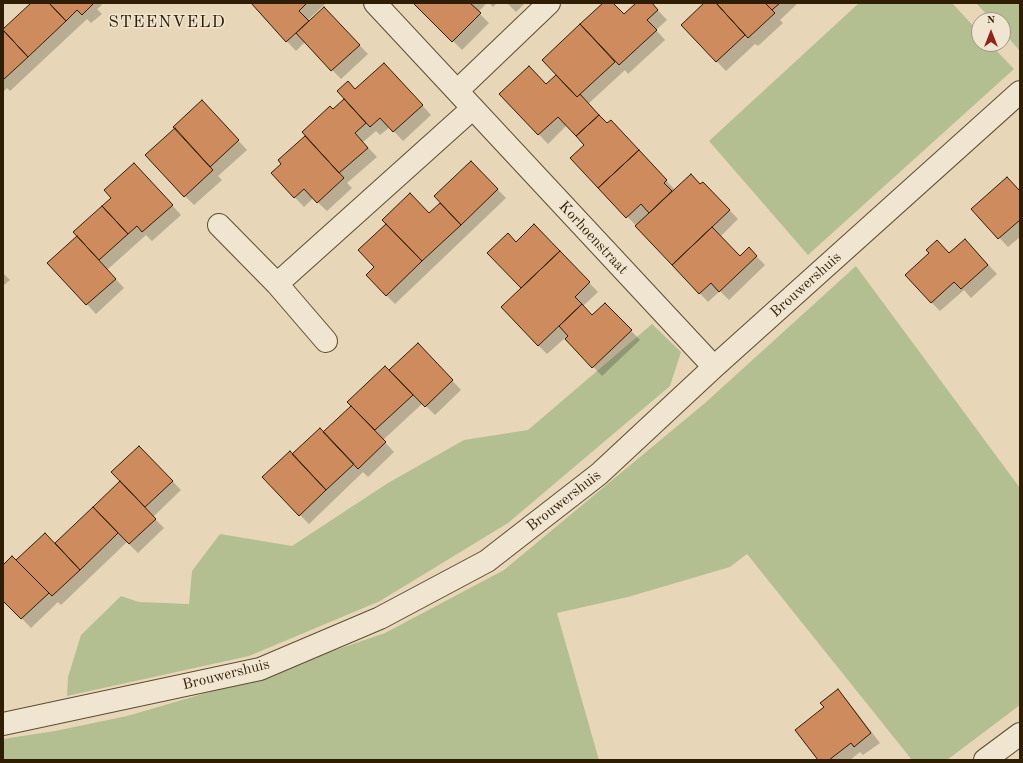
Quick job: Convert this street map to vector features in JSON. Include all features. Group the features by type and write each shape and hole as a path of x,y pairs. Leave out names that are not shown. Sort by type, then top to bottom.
{"street":[{"name":"Korhoenstraat","path":"375,3 714,367"},
{"path":"457,91 549,3"},
{"name":"Brouwershuis","path":"3,724 260,669 380,618 487,561 599,474 714,367 1020,92"},
{"path":"277,284 473,108"},
{"path":"219,225 277,284 326,341"},
{"path":"985,760 1020,734"}],"green space":[{"path":"859,3 952,3 971,23 971,52 998,52 1014,69 808,255 709,141"},
{"path":"976,3 1020,3 1020,51 1011,41 1011,12 984,12"},
{"path":"856,266 1020,488 1020,705 947,760 912,760 747,554 730,567 628,597 557,613 599,760 3,760 3,739 55,731 127,716 237,684 385,633 504,570 705,403"},
{"path":"652,324 681,352 670,386 508,523 380,601 249,656 67,696 68,677 81,635 121,596 139,602 189,604 192,571 220,534 292,546 388,483 464,440 528,430"}],"building":[{"path":"31,3 49,3 66,21 28,57 3,29"},
{"path":"49,3 93,4 82,15 77,10 66,21"},
{"path":"251,3 307,3 299,11 309,21 286,42"},
{"path":"413,3 470,3 481,13 452,42"},
{"path":"603,3 613,3 624,14 636,3 652,3 658,10 647,20 657,30 619,65 580,24"},
{"path":"704,3 716,3 745,35 716,62 681,25"},
{"path":"716,3 765,3 775,13 748,38"},
{"path":"765,3 780,3 772,10"},
{"path":"324,7 360,45 331,71 296,33"},
{"path":"580,24 615,62 577,97 542,60"},
{"path":"3,30 28,57 3,80"},
{"path":"384,63 423,105 393,132 380,118 370,127 337,91 348,81 355,89"},
{"path":"529,66 546,84 556,75 577,97 580,94 599,115 576,136 558,117 538,135 499,94"},
{"path":"344,99 366,123 355,133 368,148 339,173 302,132 330,106 333,109"},
{"path":"202,100 239,140 210,167 173,127"},
{"path":"599,115 607,123 611,120 639,150 598,188 570,158 584,145 576,136"},
{"path":"175,128 213,170 184,197 145,155"},
{"path":"305,136 344,178 317,203 304,189 294,198 271,173 281,164 278,160"},
{"path":"639,150 667,180 664,183 672,191 649,213 641,204 626,218 598,188"},
{"path":"471,161 498,189 461,225 434,196"},
{"path":"134,163 173,205 142,232 137,226 128,234 102,206 111,198 104,190"},
{"path":"691,174 700,184 703,182 730,210 672,265 635,226"},
{"path":"1007,177 1020,191 1020,220 998,239 971,209"},
{"path":"410,193 429,213 440,203 461,225 422,261 382,220"},
{"path":"102,206 128,234 99,260 73,232"},
{"path":"386,224 422,261 386,296 366,275 374,267 358,250"},
{"path":"534,224 560,251 521,288 487,253 508,233 516,242"},
{"path":"712,227 740,256 749,247 757,256 719,292 711,283 699,294 672,265"},
{"path":"77,236 116,279 86,305 47,263"},
{"path":"965,239 988,265 961,289 954,282 931,303 905,275 929,253 926,250 937,240 949,253"},
{"path":"560,251 590,282 575,297 582,304 538,346 501,307"},
{"path":"605,303 632,330 592,368 565,339 568,336 559,326 582,304 592,315"},
{"path":"418,343 453,380 425,407 389,370"},
{"path":"385,366 413,395 375,430 347,402"},
{"path":"351,406 386,442 358,469 323,432"},
{"path":"320,428 354,464 326,490 292,454"},
{"path":"139,446 173,481 145,507 111,472"},
{"path":"290,451 326,490 299,516 262,477"},
{"path":"120,481 156,519 129,544 93,507"},
{"path":"93,507 118,533 80,570 55,543"},
{"path":"45,533 80,570 52,596 16,560"},
{"path":"12,556 49,593 21,619 3,601 3,565"},
{"path":"838,689 871,733 854,747 851,743 829,760 818,760 795,730 824,707 820,703"}],"district":[{"name":"STEENVELD","path":"167,23"}]}
